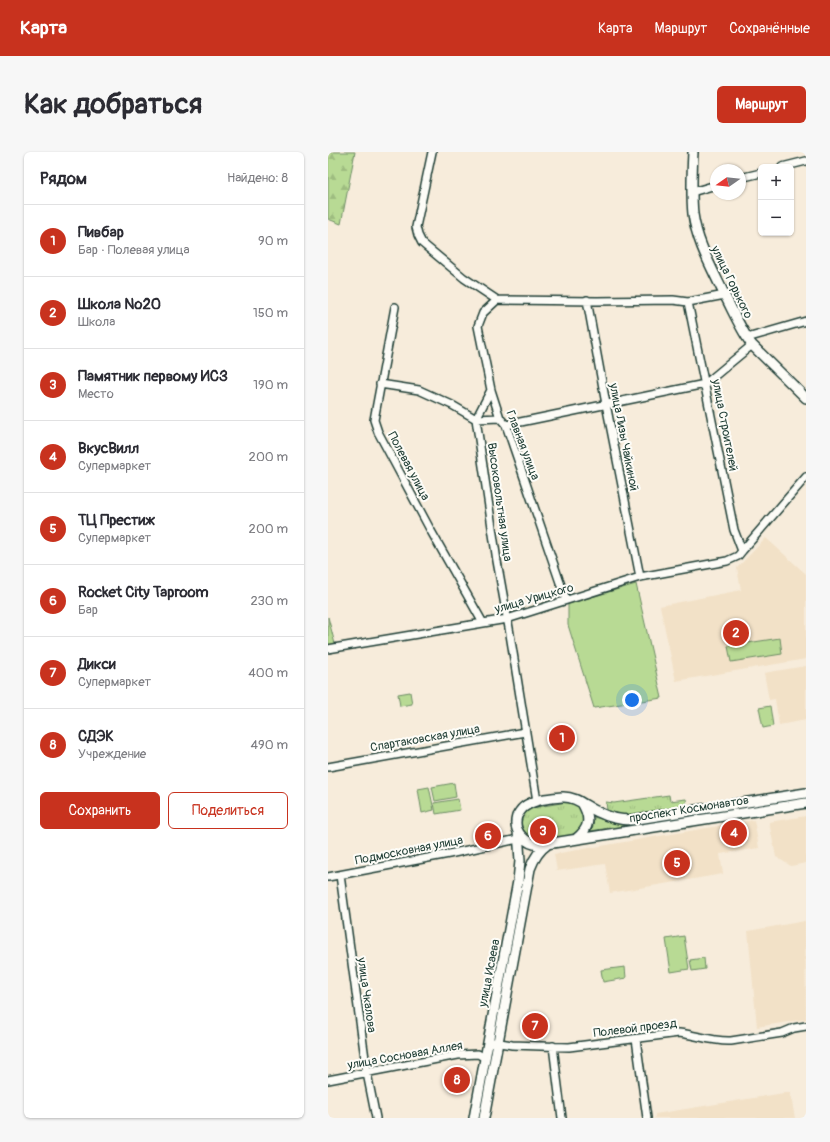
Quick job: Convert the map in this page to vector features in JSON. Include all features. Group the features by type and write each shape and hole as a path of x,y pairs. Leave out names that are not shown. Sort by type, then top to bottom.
{"main road":[{"name":"улица Горького","path":"693,152 693,214 697,234 705,254 750,341 806,398"},
{"name":"проспект Космонавтов","path":"806,793 631,820 607,816 599,813 578,800 569,797 536,801 524,806 516,821 518,835 530,843 540,844 806,803"},
{"path":"576,839 585,830 588,821 586,810 582,803"},
{"name":"улица Исаева","path":"484,1118 493,1042 518,881 520,861 518,835"},
{"name":"улица Исаева","path":"474,1118 486,1058 493,1042 530,869 537,855 544,846 550,843"}],"street":[{"path":"432,152 416,227 418,235 422,243 461,275 497,300 673,300 688,302 725,295"},
{"path":"794,164 806,161"},
{"path":"746,177 758,174"},
{"path":"692,192 710,187"},
{"name":"Главная улица","path":"497,300 482,313 478,326 491,390 500,418 506,425 566,600"},
{"name":"улица Лизы Чайкиной","path":"587,300 640,577"},
{"name":"улица Строителей","path":"688,302 734,530 742,551"},
{"name":"Полевая улица","path":"395,307 374,420 378,432 431,531 483,623"},
{"path":"506,425 705,384 750,341 806,321"},
{"path":"380,384 419,390 452,405 476,419 500,418"},
{"path":"476,419 491,390"},
{"name":"Высоковольтная улица","path":"476,419 507,619"},
{"path":"742,551 806,477"},
{"name":"улица Урицкого","path":"328,649 507,619 640,577 727,560 738,556 742,551"},
{"path":"507,619 536,801"},
{"name":"Спартаковская улица","path":"328,766 525,732"},
{"name":"Подмосковная улица","path":"328,877 449,854 518,835"},
{"name":"улица Чкалова","path":"340,875 367,1072 376,1118"},
{"name":"Полевой проезд","path":"493,1042 512,1045 569,1047 636,1039 670,1033 692,1034 730,1041 777,1034 794,1028 806,1026"},
{"path":"636,1039 648,1118"},
{"path":"554,1046 562,1118"},
{"name":"улица Сосновая Аллея","path":"328,1080 458,1055 478,1054 486,1058"}],"shaded area":[{"path":"766,538 806,574 806,659 676,681 660,606 741,590 737,568"},
{"path":"806,666 806,720 779,725 775,699 769,700 764,673"},
{"path":"806,816 806,863 791,866 776,857 769,822"},
{"path":"754,820 759,848 720,854 723,874 610,893 605,864 557,871 554,854"},
{"path":"805,921 806,1019 757,1027 748,931"},
{"path":"790,1092 795,1118 655,1118 655,1114"}],"green space":[{"path":"328,152 355,152 341,224 328,219"},
{"path":"636,584 662,698 594,708 568,625 568,604"},
{"path":"328,617 335,644 328,645"},
{"path":"780,638 782,654 731,662 728,646"},
{"path":"410,692 412,704 400,706 398,694"},
{"path":"770,706 773,726 763,728 759,708"},
{"path":"454,783 456,797 435,801 432,787"},
{"path":"429,787 434,810 422,813 418,789"},
{"path":"669,795 670,801 686,799 687,806 631,814 619,814 607,810 606,802 614,803"},
{"path":"458,799 460,810 436,814 434,803"},
{"path":"567,802 579,807 584,816 581,826 577,831 571,835 544,840 536,840 527,835 521,823 523,816 528,810"},
{"path":"594,817 624,826 590,831 593,826"},
{"path":"684,936 689,969 671,972 666,939"},
{"path":"704,958 705,969 692,971 690,960"},
{"path":"625,967 626,978 603,982 601,970"}],"place":[{"name":"Школа №20","path":"736,633"},
{"name":"Пивбар","path":"562,738"},
{"name":"Памятник первому ИСЗ","path":"543,831"},
{"name":"ВкусВилл","path":"734,833"},
{"name":"Rocket City Taproom","path":"488,836"},
{"name":"ТЦ Престиж","path":"677,863"},
{"name":"Дикси","path":"535,1026"},
{"name":"СДЭК","path":"457,1080"}]}
